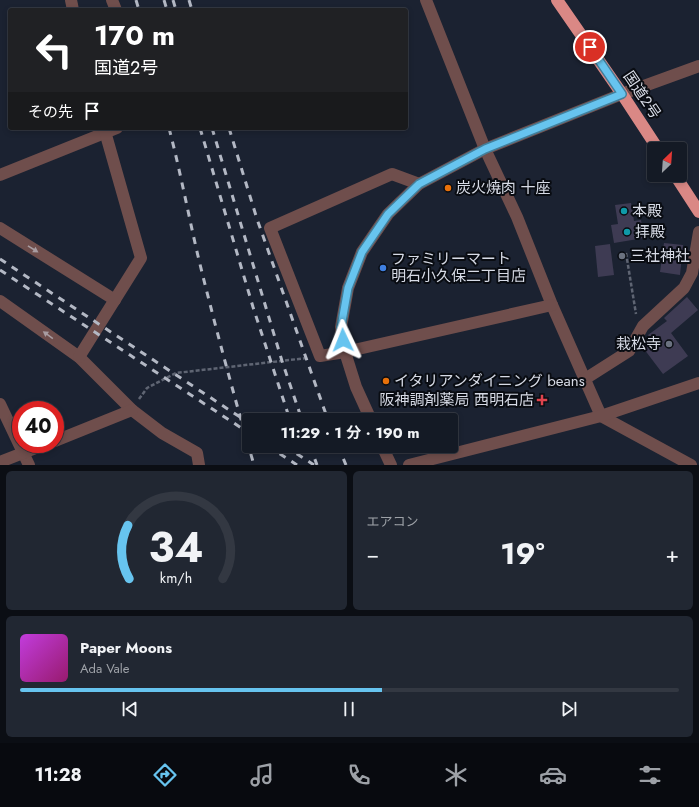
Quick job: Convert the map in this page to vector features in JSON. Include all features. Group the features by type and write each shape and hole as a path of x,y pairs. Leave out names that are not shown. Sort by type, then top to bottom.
{"highway":[{"name":"国道2号","path":"557,0 653,142"},
{"path":"680,182 699,212"}],"street":[{"path":"426,0 485,149 517,217 552,305 601,416 691,465"},
{"path":"368,413 356,387 345,352 341,327 348,288 362,252 388,214 419,184 485,149 622,94 699,66"},
{"path":"0,175 105,130 141,258 79,358"},
{"path":"419,184 392,174 270,228 320,356 345,352 552,305"},
{"path":"0,228 114,300"},
{"path":"585,379 629,351 643,326 684,288 692,273 699,232"},
{"path":"0,301 79,358 132,410 162,434 197,453 199,465"},
{"path":"409,465 601,416 699,383"},
{"path":"0,404 12,428"},
{"path":"64,436 132,410"},
{"path":"0,462 24,453 29,465"},
{"path":"385,453 391,465"}],"path":[{"path":"626,253 639,333"},
{"path":"132,410 147,388 176,373 320,356"}],"building":[{"name":"拝殿","path":"631,203 634,221 641,220 644,238 614,243 611,225 618,224 615,205"},
{"path":"664,243 683,245 680,275 660,272"},
{"path":"610,244 614,275 598,277 595,246"},
{"path":"687,297 698,310 671,333 688,356 663,374 641,345 650,338 648,335 667,321 664,318"}],"railway":[{"path":"136,0 138,8"},
{"path":"164,0 166,8"},
{"path":"173,0 175,8"},
{"path":"189,0 191,8"},
{"path":"170,130 204,282 254,465"},
{"path":"201,130 253,307 288,413"},
{"path":"213,130 282,361 300,413"},
{"path":"230,130 257,219 326,413"},
{"path":"0,259 242,418"},
{"path":"0,270 242,428"},
{"path":"279,453 297,465"},
{"path":"296,453 314,465"},
{"path":"313,453 317,465"},
{"path":"341,453 346,465"}],"place":[{"name":"炭火焼肉 十座","path":"448,188"},
{"name":"本殿","path":"624,211"},
{"name":"拝殿","path":"627,232"},
{"name":"三社神社","path":"622,256"},
{"name":"ファミリーマート 明石小久保二丁目店","path":"383,268"},
{"name":"栽松寺","path":"669,344"},
{"name":"イタリアンダイニング beans","path":"386,381"},
{"name":"阪神調剤薬局 西明石店","path":"542,400"}],"route":[{"path":"343,340 341,327 348,288 362,252 388,214 419,184 485,149 622,94 590,47"}]}
